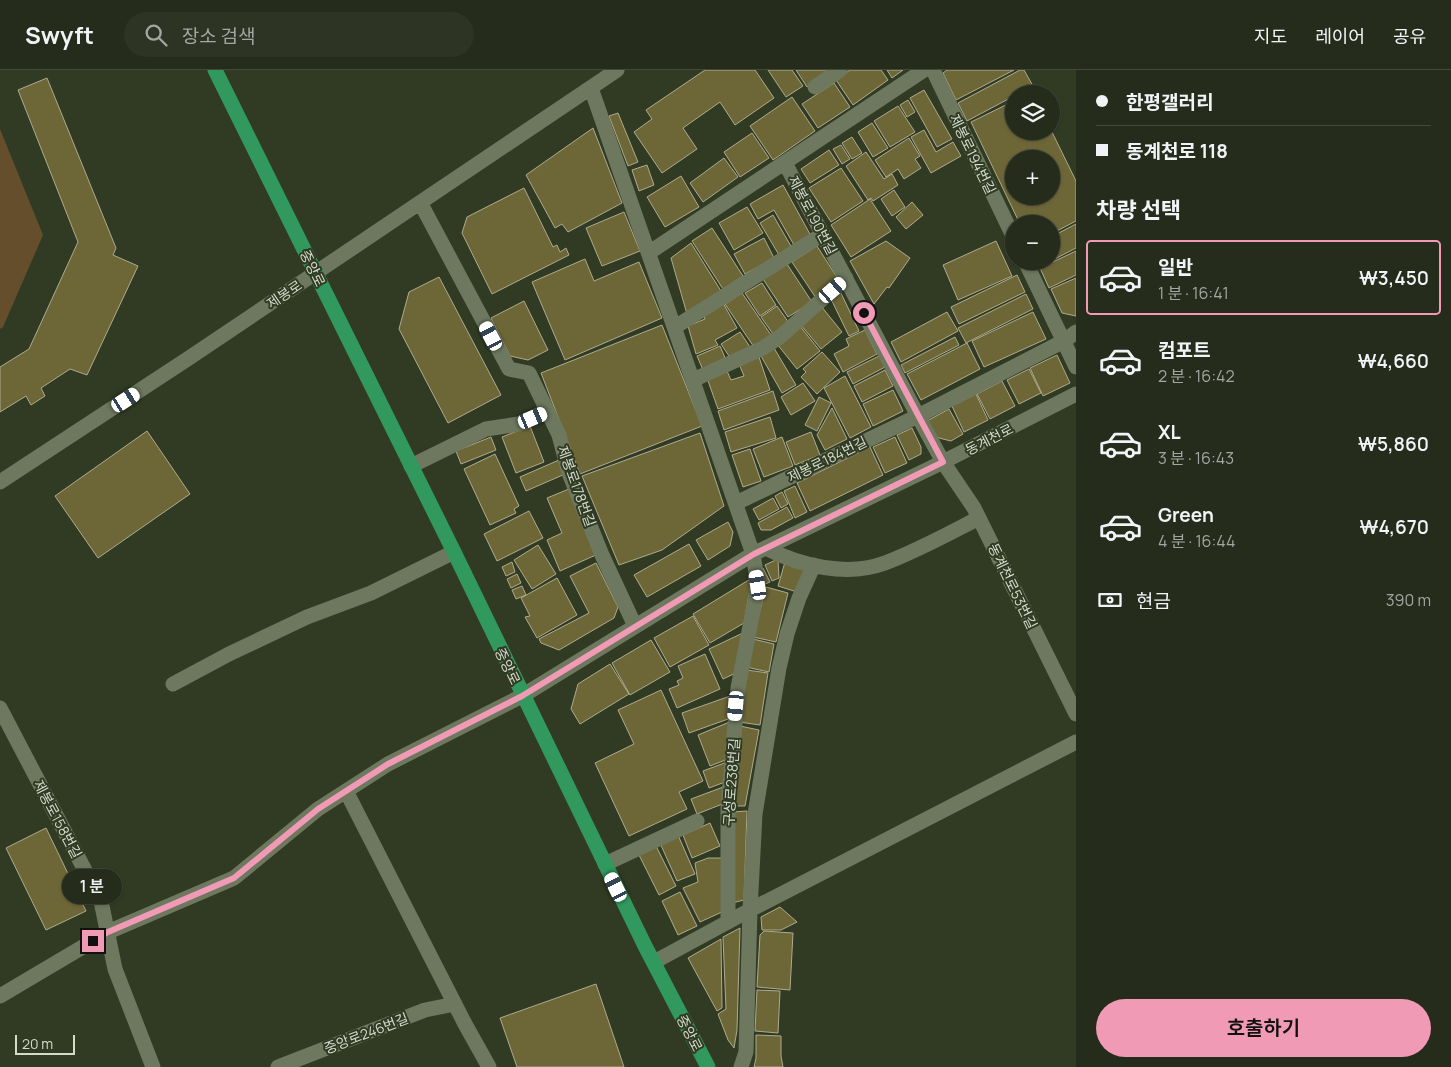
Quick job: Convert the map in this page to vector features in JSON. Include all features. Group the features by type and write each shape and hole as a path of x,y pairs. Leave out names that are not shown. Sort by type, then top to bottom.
{"main road":[{"name":"중앙로","path":"215,70 454,552 522,696 605,864 708,1067"}],"street":[{"name":"제봉로","path":"0,482 421,204 616,70"},
{"path":"816,87 840,70"},
{"name":"제봉로190번길","path":"924,70 785,163 943,462"},
{"name":"제봉로194번길","path":"933,70 1005,219"},
{"path":"591,88 650,252 736,503 760,551 828,569 859,569 884,564 979,518"},
{"path":"650,252 785,163"},
{"name":"제봉로178번길","path":"421,204 509,369 529,373 559,435 569,472 602,555 635,626"},
{"path":"675,327 823,234"},
{"path":"1029,270 1076,367"},
{"path":"693,380 769,344 781,336 846,278"},
{"path":"918,416 1064,341 1076,332"},
{"name":"동계천로","path":"0,996 108,932 234,878 318,809 388,764 522,696 760,551 943,462 1076,394"},
{"path":"411,466 486,429 519,424 548,411"},
{"name":"제봉로184번길","path":"736,503 918,416"},
{"name":"동계천로53번길","path":"943,462 979,518 1076,714"},
{"name":"구성로238번길","path":"728,922 728,809 738,688 758,585 760,551"},
{"path":"173,684 229,654 307,617 370,593 454,552"},
{"name":"구성로238번길","path":"750,910 755,814 777,678 790,625 799,598 814,565"},
{"name":"제봉로158번길","path":"0,708 101,901 115,969 152,1067"},
{"path":"654,962 750,910 1076,742"},
{"path":"346,791 489,1067"},
{"path":"605,864 697,821"},
{"path":"741,1067 746,1052 750,910"},
{"name":"중앙로246번길","path":"278,1067 425,1010 455,1004"}],"shaded area":[{"path":"0,129 43,235 3,327 0,329"}],"building":[{"path":"705,70 755,70 774,98 735,125 720,102 683,128 697,149 662,173 634,132 652,119 646,110"},
{"path":"768,70 792,70 803,86 786,97"},
{"path":"796,70 831,70 807,87"},
{"path":"850,70 881,70 888,80 853,105 836,80"},
{"path":"887,70 903,70 892,78"},
{"path":"947,70 1014,70 956,100 943,73"},
{"path":"1020,70 1024,70 1032,85 1005,85 1005,101 967,121 958,103"},
{"path":"47,78 116,248 113,255 138,266 87,375 70,369 41,388 45,396 31,405 26,396 0,412 0,367 29,349 78,242 18,90"},
{"path":"834,83 850,107 818,128 802,104"},
{"path":"924,90 952,139 937,147 910,98"},
{"path":"792,97 815,131 773,160 750,126"},
{"path":"908,100 915,112 907,117 900,105"},
{"path":"1005,105 1005,140 1056,140 1076,181 1076,221 1060,229 1060,215 1016,215 1011,205 1060,205 1060,150 1005,150 1005,193 971,122"},
{"path":"898,106 915,132 890,147 874,121"},
{"path":"618,113 638,162 628,166 609,116"},
{"path":"872,123 888,148 873,157 858,132"},
{"path":"593,128 622,203 568,232 562,224 555,228 526,175"},
{"path":"924,130 936,152 953,142 961,156 931,173 911,137"},
{"path":"752,133 769,158 740,177 724,152"},
{"path":"852,137 862,153 852,159 842,143"},
{"path":"909,138 920,156 915,159 921,168 904,179 898,169 886,177 875,160"},
{"path":"841,145 850,159 842,164 833,149"},
{"path":"829,150 839,165 810,183 801,169"},
{"path":"866,152 884,179 892,174 898,185 873,201 871,198 868,200 846,166"},
{"path":"724,158 738,177 703,202 690,183"},
{"path":"647,165 654,185 639,191 632,170"},
{"path":"841,168 863,201 831,222 809,188"},
{"path":"681,176 699,207 665,227 647,197"},
{"path":"783,185 811,236 794,245 774,210 758,219 750,204"},
{"path":"524,188 553,247 557,245 560,252 566,248 569,255 492,294 462,233 467,217"},
{"path":"894,190 905,207 892,216 881,199"},
{"path":"870,199 891,231 851,257 831,225"},
{"path":"912,202 923,215 906,229 896,217"},
{"path":"747,207 763,233 734,250 719,223"},
{"path":"624,212 640,251 602,266 586,228"},
{"path":"773,215 792,248 779,255 760,223"},
{"path":"1076,224 1076,248 1060,256 1060,232"},
{"path":"712,228 743,276 723,289 692,241"},
{"path":"764,238 774,258 745,274 734,254"},
{"path":"886,241 910,258 889,288 887,287 874,304 850,261"},
{"path":"996,241 1005,261 1005,270 1009,270 1012,276 958,300 943,265"},
{"path":"691,243 721,291 687,314 671,258"},
{"path":"817,246 840,282 816,298 792,262"},
{"path":"1076,251 1076,275 1049,288 1041,270 1060,270 1060,259"},
{"path":"585,259 594,281 639,262 662,318 565,360 532,282"},
{"path":"787,264 812,302 788,317 763,279"},
{"path":"1017,275 1025,292 959,324 951,307"},
{"path":"439,277 501,395 448,423 399,329 409,292"},
{"path":"1076,278 1076,316 1062,313 1051,289"},
{"path":"762,283 776,305 760,316 745,293"},
{"path":"840,291 859,331 849,336 831,299"},
{"path":"742,293 771,335 754,347 725,304"},
{"path":"1026,294 1033,309 966,343 958,328"},
{"path":"524,301 548,350 528,360 510,356 491,318"},
{"path":"723,303 737,328 715,340 718,345 696,354 688,326 705,319 704,316"},
{"path":"777,306 789,323 773,334 761,317"},
{"path":"821,306 842,332 821,349 800,324"},
{"path":"947,312 958,331 901,362 891,342"},
{"path":"1033,312 1046,339 984,367 972,341"},
{"path":"662,325 702,426 580,474 541,373"},
{"path":"799,325 820,351 797,369 777,344"},
{"path":"865,330 877,354 843,372 834,354 849,346 846,339"},
{"path":"740,332 750,347 731,359 721,344"},
{"path":"955,337 959,345 905,373 901,365"},
{"path":"967,343 980,369 921,400 907,374"},
{"path":"720,346 726,360 703,370 697,356"},
{"path":"774,348 796,385 782,393 761,356"},
{"path":"822,352 840,372 817,394 801,377 806,372 803,369"},
{"path":"1057,355 1070,383 1043,396 1030,368"},
{"path":"879,356 885,367 853,384 847,372"},
{"path":"759,357 770,390 718,409 707,378 727,371 731,380 744,376 739,364"},
{"path":"1029,369 1041,393 1019,404 1007,380"},
{"path":"885,370 893,386 862,402 854,386"},
{"path":"845,376 871,427 850,438 824,388"},
{"path":"1002,381 1015,406 990,419 977,394"},
{"path":"803,383 815,401 791,415 781,397"},
{"path":"893,390 903,411 873,426 863,404"},
{"path":"773,391 779,410 724,430 718,411"},
{"path":"976,394 988,420 964,432 952,406"},
{"path":"819,397 831,403 817,431 805,425"},
{"path":"832,408 847,439 825,450 817,435"},
{"path":"949,409 963,434 951,441 935,437 927,421"},
{"path":"770,417 776,438 731,452 725,432"},
{"path":"530,426 544,462 516,473 502,437"},
{"path":"912,428 921,447 921,454 909,460 897,435"},
{"path":"147,431 190,494 98,558 55,496"},
{"path":"811,432 820,455 795,465 786,442"},
{"path":"700,433 724,506 662,550 619,565 582,476"},
{"path":"491,437 496,450 461,464 456,451"},
{"path":"782,437 793,466 764,477 753,449"},
{"path":"895,437 907,463 885,473 873,447"},
{"path":"870,447 883,475 810,511 797,483"},
{"path":"750,449 761,481 743,487 732,455"},
{"path":"495,454 519,506 514,509 516,513 490,525 464,469"},
{"path":"559,460 565,474 526,491 520,477"},
{"path":"795,486 807,512 795,518 784,491"},
{"path":"569,489 598,554 560,571 547,540 562,533 547,498"},
{"path":"782,492 788,504 781,508 775,496"},
{"path":"773,498 779,509 759,520 753,509"},
{"path":"787,507 793,518 771,530 761,530 758,523"},
{"path":"529,511 543,538 497,561 484,534"},
{"path":"728,522 733,532 730,546 708,560 696,540"},
{"path":"689,544 701,566 647,597 634,575"},
{"path":"538,545 556,574 532,589 514,560"},
{"path":"778,559 779,578 772,581 765,565"},
{"path":"512,562 515,572 506,576 502,567"},
{"path":"785,562 805,569 797,592 778,586"},
{"path":"596,563 618,607 614,618 559,650 541,643 539,639 589,613 570,576"},
{"path":"763,568 770,582 763,585 757,571"},
{"path":"517,574 521,583 511,588 507,579"},
{"path":"557,578 577,615 537,638 525,617 530,616 521,598"},
{"path":"752,578 744,623 710,643 693,614"},
{"path":"522,586 526,595 516,599 512,590"},
{"path":"766,587 788,593 776,642 753,637"},
{"path":"693,616 709,645 670,667 654,638"},
{"path":"745,632 738,672 723,679 709,649"},
{"path":"753,639 774,644 769,672 746,667"},
{"path":"651,640 670,672 630,695 612,663"},
{"path":"705,654 720,689 677,708 669,689 679,685 677,681 683,678 678,666"},
{"path":"610,664 629,694 580,724 571,709 578,684"},
{"path":"747,670 768,673 760,725 739,722"},
{"path":"661,690 703,781 679,792 687,809 629,836 595,763 634,744 618,710"},
{"path":"733,695 731,718 689,733 682,713"},
{"path":"732,721 728,759 710,766 698,735"},
{"path":"740,726 759,730 745,806 732,806"},
{"path":"727,762 725,782 709,788 703,771"},
{"path":"726,786 725,803 697,814 691,799"},
{"path":"747,811 744,900 732,903 733,812"},
{"path":"710,823 720,846 692,858 683,835"},
{"path":"46,828 86,911 46,930 6,848"},
{"path":"678,835 695,874 677,881 660,843"},
{"path":"656,846 676,886 659,895 639,855"},
{"path":"708,858 725,858 724,911 700,922 683,888 698,882 695,863"},
{"path":"680,892 697,926 678,935 662,901"},
{"path":"780,907 797,922 781,930 762,930 761,917"},
{"path":"740,928 737,1030 734,1048 728,1040 718,1014 726,1009 723,937"},
{"path":"764,931 793,933 790,990 757,987 760,935"},
{"path":"721,939 722,1008 717,1011 688,958"},
{"path":"596,984 624,1067 517,1067 500,1018"},
{"path":"757,990 780,991 778,1033 755,1031"},
{"path":"756,1035 781,1036 783,1067 754,1067"}],"route":[{"path":"93,941 108,932 234,878 318,809 388,764 522,696 754,554 943,462 864,313"}]}
